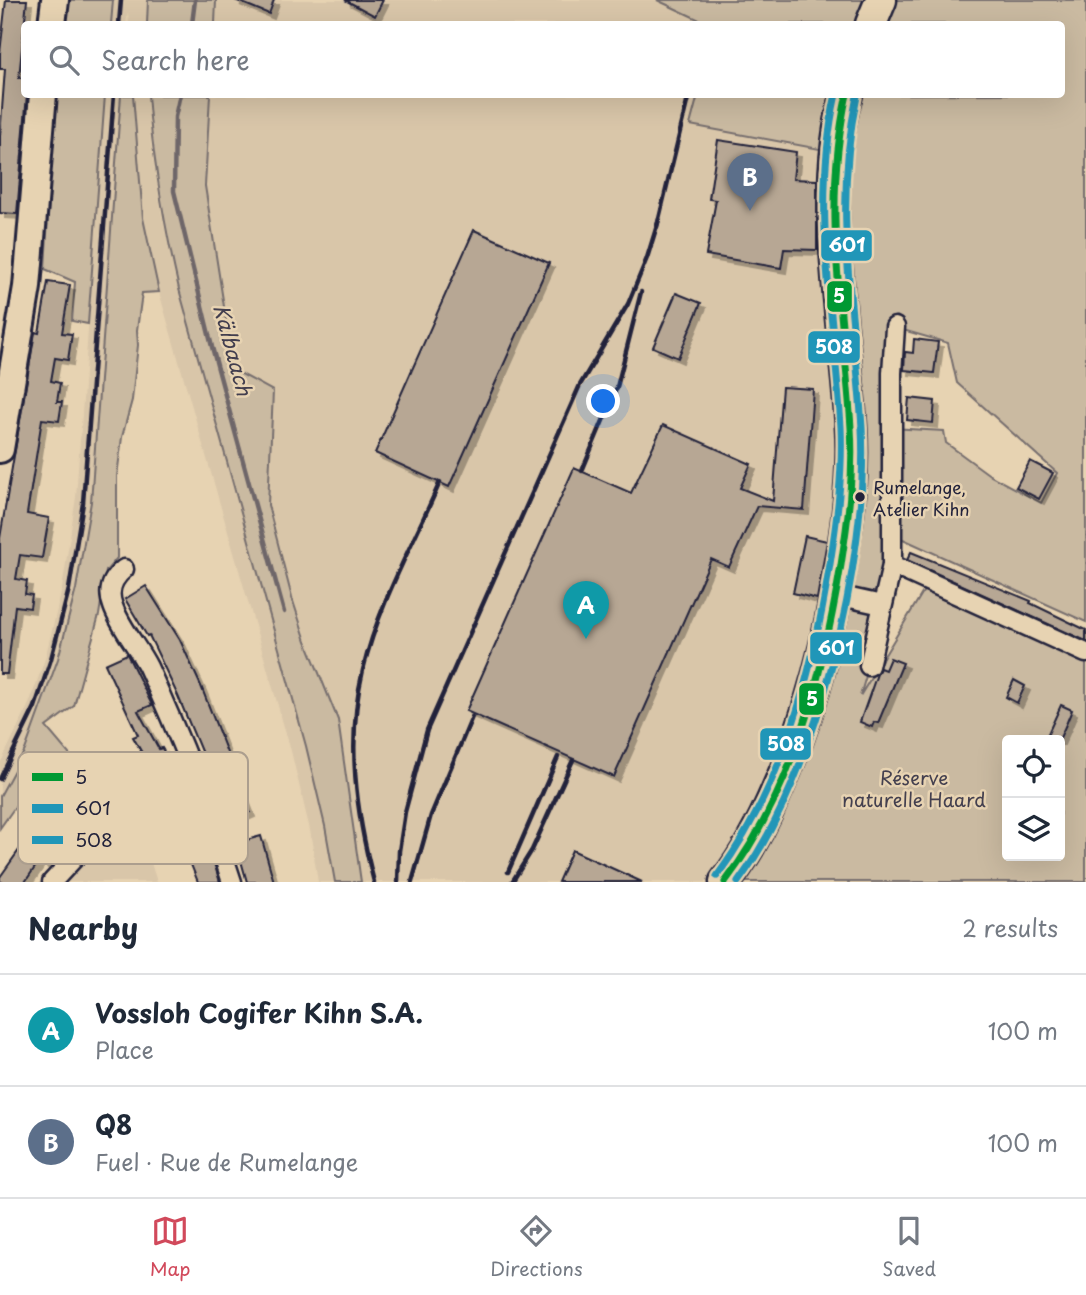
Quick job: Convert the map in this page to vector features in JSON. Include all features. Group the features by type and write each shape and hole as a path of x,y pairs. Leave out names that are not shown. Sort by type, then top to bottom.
{"main road":[{"path":"52,21 55,0"},
{"path":"872,21 881,0"},
{"path":"0,449 27,287 43,98"},
{"path":"725,882 759,830 798,743 824,659 837,595 852,492 852,428 835,217 836,152 847,98"}],"street":[{"path":"869,666 892,565 892,373 895,327"},
{"path":"892,565 1086,653"},
{"path":"124,569 114,577 110,590 113,607 142,654 184,752"},
{"path":"837,595 882,605"},
{"path":"52,882 69,864"},
{"path":"226,864 232,882"}],"shaded area":[{"path":"113,0 148,0 147,21 129,21 128,12 126,21 111,21"},
{"path":"216,0 657,0 702,21 215,21"},
{"path":"105,98 121,98 91,502 76,589 58,659 25,750 18,752 18,763 0,796 0,764 29,704 45,659 62,589 76,497"},
{"path":"133,98 148,98 151,144 162,215 179,289 306,746 335,882 318,882 310,830 291,751 159,292 143,218"},
{"path":"210,98 697,98 691,124 836,152 852,428 824,659 725,882 361,882 338,720 292,598 268,505 273,391 234,370 205,186"},
{"path":"82,864 151,864 157,882 65,882"}],"green space":[{"path":"67,0 113,0 111,21 64,21"},
{"path":"148,0 216,0 215,21 147,21"},
{"name":"Réserve naturelle Haard","path":"657,0 1086,0 1086,622 892,534 869,666 860,696 932,577 1086,632 1086,882 725,882 798,743 852,492 836,152 690,125 697,98 1065,98 1065,21 702,21","holes":["896,328 948,343 957,383 1057,473 1041,503 991,476 946,443 944,431 891,428"]},
{"path":"55,98 105,98 88,324 72,321 75,282 45,269"},
{"path":"121,98 133,98 143,218 159,292 142,293 132,400 122,437 117,476 117,558 106,571 99,615 74,706 46,727 67,752 24,752 58,659 76,589 91,502"},
{"path":"148,98 210,98 205,186 234,370 273,391 268,505 306,641 338,720 361,882 335,882 306,746 179,289 153,144"},
{"path":"18,763 18,805 0,828 0,796"}],"building":[{"path":"6,0 27,0 25,21 21,21 19,78 21,98 27,98 17,214 0,213 0,136 5,69 0,69"},
{"path":"235,0 274,0 269,14"},
{"path":"345,0 383,0 375,16"},
{"path":"718,140 796,152 793,179 817,180 817,250 784,249 781,268 706,255 716,200 709,199"},
{"path":"474,230 549,263 449,487 375,453"},
{"path":"48,282 70,285 62,333 72,334 68,360 55,358 51,381 60,383 57,402 62,402 59,421 42,419 27,514 49,518 42,558 20,555 16,579 27,581 25,594 32,595 30,608 15,606 7,674 0,674 0,538 35,332 39,333"},
{"path":"676,293 701,303 678,358 653,347"},
{"path":"914,339 938,342 934,373 904,370 905,352 913,353"},
{"path":"782,387 813,389 804,510 757,506 729,567 711,559 614,777 466,711 574,468 631,493 663,425 751,464 740,488 773,501"},
{"path":"909,398 935,401 933,423 907,420"},
{"path":"1030,461 1053,473 1039,499 1016,487"},
{"path":"805,536 827,541 817,599 793,593"},
{"path":"911,552 1031,601 1030,603 1086,630 1086,641 907,560"},
{"path":"146,586 180,640 227,752 201,752 149,635 147,636 125,599"},
{"path":"127,654 152,705 138,711 159,749 162,748 164,752 142,752 133,737 138,735 105,664"},
{"path":"890,658 903,663 878,723 874,722 872,727 860,722 877,674 880,668 885,670"},
{"path":"1014,680 1025,686 1017,703 1006,697"},
{"path":"1061,705 1072,710 1061,735 1047,735"},
{"path":"261,836 274,882 247,882 242,864 248,864 248,840"},
{"path":"572,850 642,882 558,882"},
{"path":"18,852 18,864 37,864 25,882 0,882 0,877"},
{"path":"191,864 214,864 220,882 198,882"}],"waterway":[{"name":"Kälbaach","path":"192,21 195,0"},
{"name":"Kälbaach","path":"179,98 175,117 174,191 212,347 284,612"}],"railway":[{"path":"119,21 121,0"},
{"path":"0,779 35,707 69,589 83,503 114,98"},
{"path":"657,227 688,98"},
{"path":"398,882 405,812 427,730 580,385 628,304 659,219"},
{"path":"582,471 617,387 641,292"},
{"path":"374,882 362,830 355,777 358,697 363,670 378,622 440,482"},
{"path":"412,882 431,815 472,717"},
{"path":"508,872 558,757"},
{"path":"512,882 532,850 573,760"}],"transit line":[{"name":"508","path":"717,876 760,805 792,727 814,646 830,564 841,461 841,427 826,260 825,219 825,178 835,98"},
{"name":"5","path":"725,882 749,847 769,810 802,731 825,648 841,565 850,497 852,445 835,221 839,137 846,98"},
{"name":"601","path":"738,882 766,837 792,785 814,726 847,601 857,539 862,481 862,428 846,222 846,181 857,98"}],"place":[{"name":"Q8","path":"750,211"},
{"name":"Rumelange, Atelier Kihn","path":"860,497"},
{"name":"Vossloh Cogifer Kihn S.A.","path":"586,639"}]}
